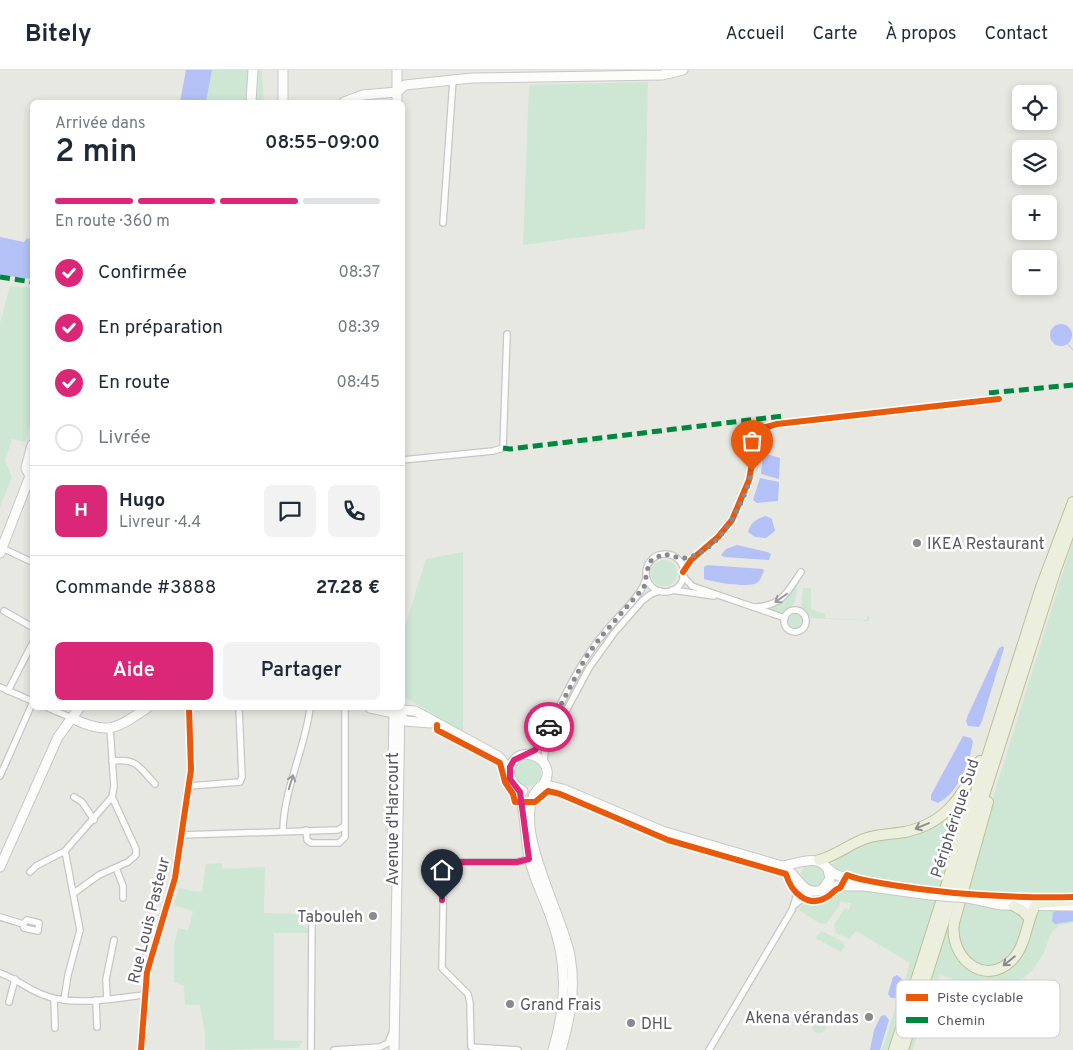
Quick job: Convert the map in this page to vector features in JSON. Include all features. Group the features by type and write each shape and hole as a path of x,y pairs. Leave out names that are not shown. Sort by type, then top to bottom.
{"highway":[{"name":"Périphérique Sud","path":"916,980 1054,547 1073,502"},
{"name":"Périphérique Sud","path":"925,980 1055,572 1073,522"},
{"path":"819,860 840,853 867,838 913,830 940,817 954,805 968,787 994,736"},
{"path":"990,775 993,784 954,921 953,936 956,948 964,960 976,968 990,970 1001,968 1010,962 1018,952 1035,906 1040,903 1073,900"},
{"path":"1014,906 1023,911 1029,918"},
{"name":"Périphérique Sud","path":"894,1050 898,1038"},
{"name":"Périphérique Sud","path":"903,1050 907,1038"}],"main road":[{"path":"251,100 253,70"},
{"path":"283,70 283,100"},
{"path":"397,70 397,100"},
{"path":"349,100 363,95 397,92 405,85 472,78 662,74 683,70"},
{"path":"30,453 26,468 30,474"},
{"path":"1,550 30,478"},
{"path":"0,867 58,737 78,710"},
{"path":"72,718 81,722 110,728 123,725 141,710"},
{"path":"397,711 405,721 433,723 498,756 516,759"},
{"name":"Avenue d'Harcourt","path":"391,1046 394,1022 400,772 397,711"},
{"name":"Avenue d'Harcourt","path":"395,930 392,923 397,711"},
{"path":"509,773 510,767 516,759 527,754 536,756 545,767 551,780 562,789"},
{"path":"498,756 505,763 511,782 518,789 527,792 551,786 562,789 662,831 782,866 788,869 808,891 817,891 826,886 864,886 968,898 1073,900"},
{"path":"545,767 546,778 530,802 532,838 541,872 564,931 572,975 570,1011 561,1050"},
{"path":"518,789 529,859 553,922 563,958 565,993 553,1050"},
{"path":"782,866 804,863 809,860 819,860 835,874 864,886"},
{"path":"799,882 798,871 804,863"},
{"path":"826,886 830,877 828,868"},
{"path":"968,898 1014,906 1073,906"}],"street":[{"path":"443,223 453,80"},
{"path":"405,460 464,455 502,448 507,334"},
{"path":"672,590 678,586 686,565 718,537 737,511 751,474 754,442 759,431 772,425 999,399"},
{"path":"1,550 30,561"},
{"path":"527,754 539,746 586,657 641,591 647,568 654,558 663,554 685,558 698,553"},
{"path":"674,557 680,562 683,574 692,586 785,618"},
{"path":"749,606 764,606 777,601 790,591 801,572"},
{"path":"646,577 650,585 660,591"},
{"path":"545,767 545,750 593,661 642,601 651,594 672,590 721,597"},
{"path":"4,611 30,626"},
{"path":"8,691 30,648"},
{"path":"0,688 30,701"},
{"path":"0,776 30,707"},
{"path":"53,710 72,718"},
{"name":"Rue Louis Pasteur","path":"141,1050 144,995 151,954 175,878 189,786 191,770 189,710"},
{"path":"189,786 234,784 240,782 242,777 239,710"},
{"path":"283,830 288,793 305,738 310,710"},
{"path":"306,830 309,842 340,843 345,837 345,710"},
{"path":"30,872 36,866 65,851 94,820 112,797 114,786 110,728"},
{"path":"112,761 125,759 134,761 155,784"},
{"path":"74,796 82,802 94,820"},
{"path":"74,893 99,875 132,859 136,852 117,803 112,797"},
{"path":"181,834 338,830 345,825"},
{"path":"64,1000 68,975 80,935 65,851"},
{"path":"518,1050 471,1047 468,994 442,968 444,862 517,862 529,859"},
{"path":"116,868 123,886 123,898"},
{"path":"795,905 799,882"},
{"path":"709,1050 795,905 806,895 817,891"},
{"path":"302,916 312,916 312,1050"},
{"path":"0,917 23,924"},
{"path":"106,999 106,979 114,940"},
{"path":"0,973 15,979 35,992 54,999 96,1000 144,995"},
{"path":"9,1002 15,979"},
{"path":"54,999 55,1028"},
{"path":"96,1000 97,1027"},
{"path":"334,1050 391,1046"}],"green space":[{"path":"212,70 262,70 264,100 206,100"},
{"path":"648,82 645,229 523,245 529,85"},
{"path":"10,286 30,288 30,424 25,442 12,439 5,461 12,477 0,507 0,323"},
{"path":"1073,540 1073,895 966,893 995,791"},
{"path":"463,552 463,732 405,698 405,626 426,559"},
{"path":"664,560 673,564 677,573 673,582 664,586 655,582 651,573 655,564"},
{"path":"797,585 796,598 790,608 782,613 769,609 770,606 786,598"},
{"path":"803,588 811,588 811,609 825,614 825,618 867,620 867,616 870,617 869,621 809,618 801,607"},
{"path":"792,614 798,614 802,621 798,628 792,628 788,624 788,618"},
{"path":"528,760 537,764 541,773 537,782 528,786 519,782 515,773 519,764"},
{"path":"975,777 940,891 864,879 834,869 832,864 859,844 926,827"},
{"path":"222,863 222,869 265,867 264,913 298,914 297,919 309,930 309,933 274,933 274,1040 303,1041 298,1048 205,1050 205,1034 200,1005 185,1005 184,986 174,982 174,945 178,928 188,930 193,911 174,905 179,888 197,892 202,891 206,864"},
{"path":"813,863 822,866 825,875 822,884 813,887 804,884 801,875 804,866"},
{"path":"842,887 937,900 911,980 905,980 910,963 856,931 849,939 836,933 834,925 845,908 849,910 851,903 840,902 840,905 826,924 819,923 799,910 804,902 822,902"},
{"path":"954,902 950,930 951,946 968,968 1009,968 1033,915 1040,909 1073,907 1073,923 1061,925 1051,933 1045,950 1036,966 1021,980 955,980 940,975 937,980 930,980"},
{"path":"967,902 1010,908 1017,911 1025,921 1017,949 1002,964 990,968 978,966 957,945 957,920 962,903"},
{"path":"822,931 843,942 845,946 841,952 815,938"},
{"path":"896,1006 896,1028 889,1050 882,1050"},
{"path":"816,1019 822,1019 826,1026 822,1033 816,1033 812,1029 812,1023"},
{"path":"912,1038 916,1038 913,1050 908,1050"}],"water":[{"path":"186,70 212,70 206,100 180,100"},
{"path":"0,237 24,242 26,239 30,238 30,279 0,275"},
{"path":"1061,324 1069,327 1072,335 1069,343 1061,346 1053,343 1050,335 1053,327"},
{"path":"763,453 780,458 779,479 761,474"},
{"path":"760,478 779,482 778,501 757,503 753,500"},
{"path":"766,516 772,519 775,531 766,538 755,537 748,532 754,521"},
{"path":"737,545 767,552 771,554 769,560 724,557 721,555 726,549"},
{"path":"707,565 763,569 764,571 759,581 754,584 732,584 704,579 704,567"},
{"path":"1003,646 1004,648 982,721 979,727 968,726 966,721 968,715 999,648"},
{"path":"963,736 971,738 973,742 962,777 952,792 945,798 938,803 931,800 931,795"},
{"path":"1057,910 1073,910 1073,921 1055,924 1052,921 1053,913"},
{"path":"897,975 902,979 896,980 896,998 891,998 888,994 893,977"},
{"path":"885,1015 889,1020 880,1050 870,1050 874,1030 881,1016"}],"waterway":[{"path":"1067,343 1073,350"}],"marked path":[{"path":"0,277 30,282"},
{"path":"989,393 1073,385"},
{"path":"503,448 510,449 783,416"}],"cycle path":[{"path":"683,572 691,560 718,537 732,520 749,480 757,435 763,428 777,424 999,399"},
{"path":"141,1050 147,972 175,878 191,770 189,710"},
{"path":"437,725 437,730 500,763 505,782 513,794 515,802 535,802 548,791 560,794 668,840 786,874 788,881 796,892 807,900 820,900 829,896 836,889 840,888 847,875 892,885 960,893 1027,897 1073,897"}],"way so far":[{"path":"549,727 586,657 619,614 644,587 649,562 656,556 663,554 681,558 691,556 713,542 724,531 737,511 746,492 752,471"}],"place":[{"name":"IKEA Restaurant","path":"917,543"},
{"name":"Tabouleh","path":"373,916"},
{"name":"Grand Frais","path":"510,1004"},
{"name":"Akena vérandas","path":"869,1017"},
{"name":"DHL","path":"631,1023"}],"route":[{"path":"442,900 444,862 517,862 529,859 524,837 520,792 511,782 509,773 514,760 519,756 532,752 539,746 549,727"}]}
